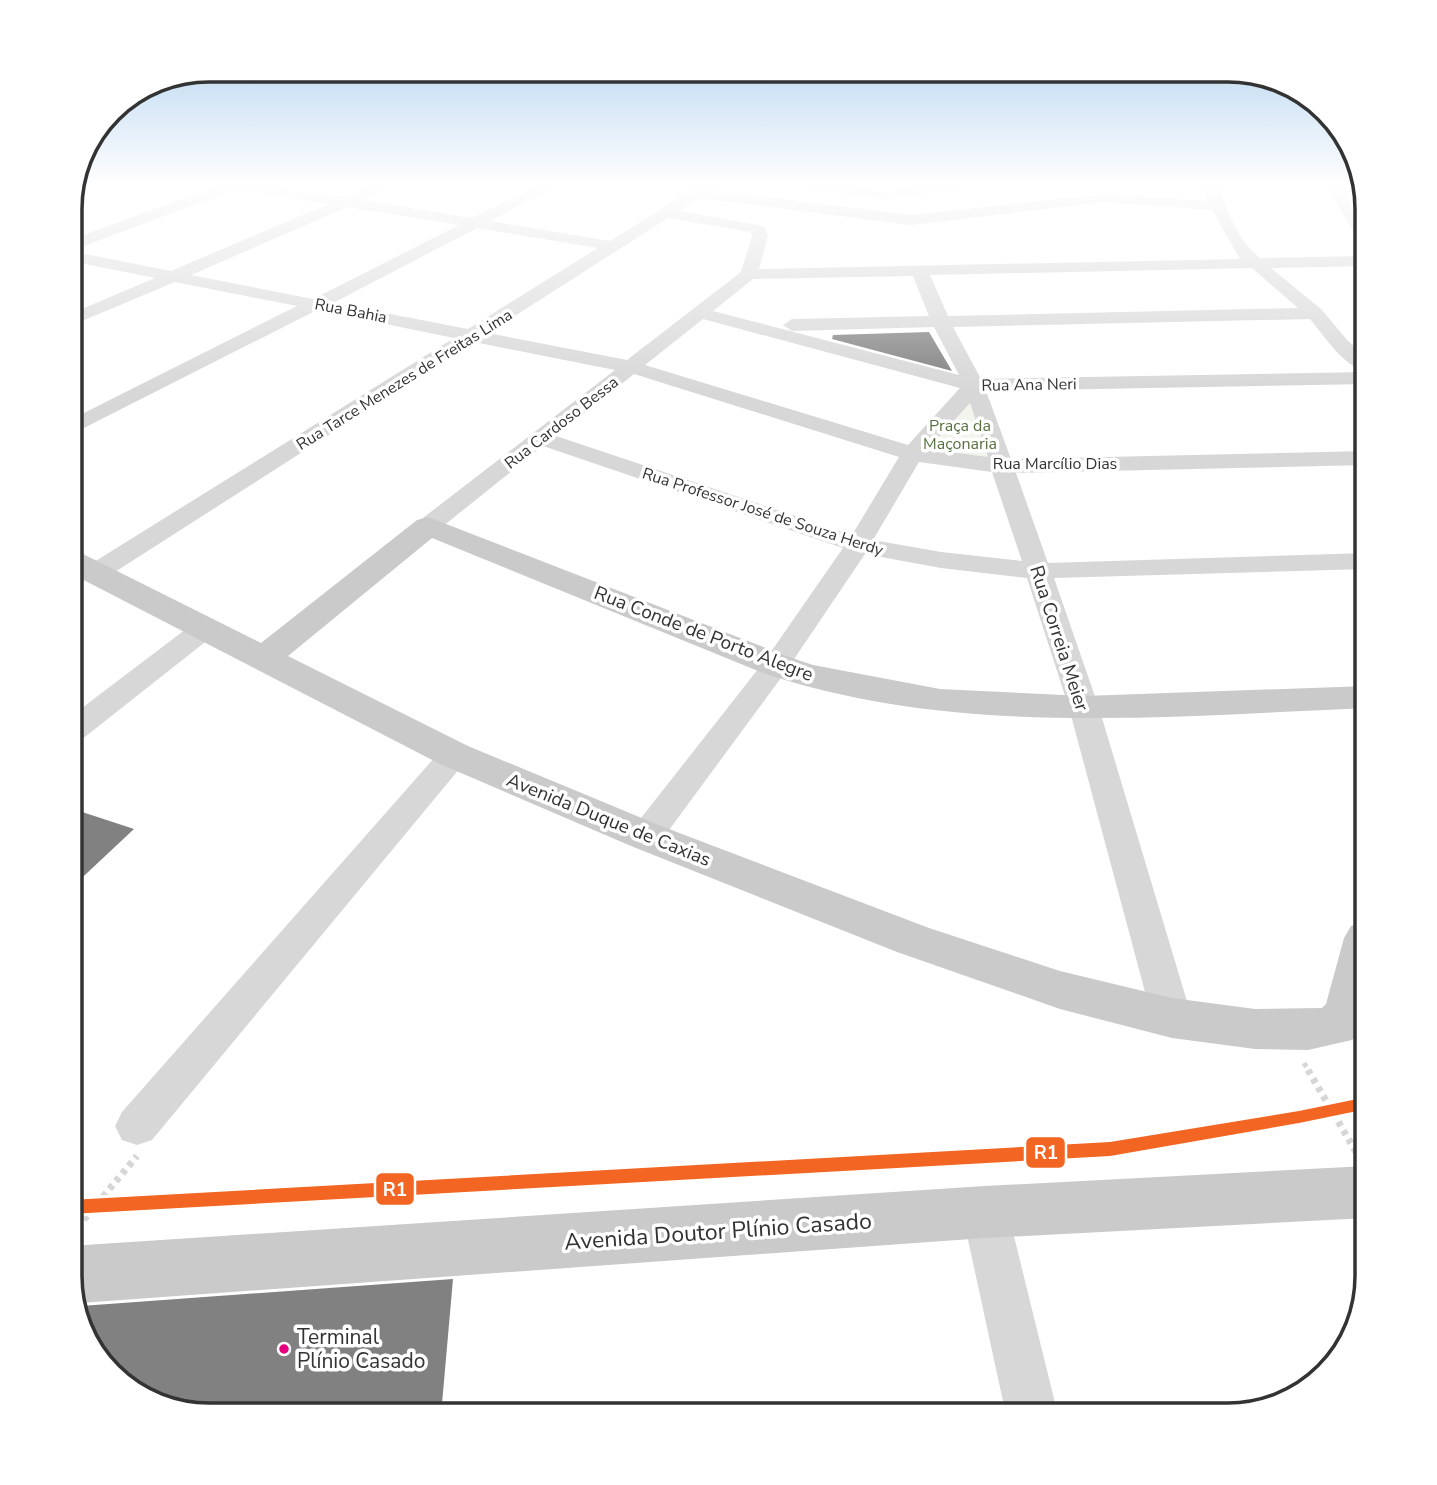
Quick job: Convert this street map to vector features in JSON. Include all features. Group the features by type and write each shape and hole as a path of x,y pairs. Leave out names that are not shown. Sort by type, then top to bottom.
{"main road":[{"name":"Rua Cardoso Bessa","path":"264,658 428,526"},
{"name":"Rua Conde de Porto Alegre","path":"428,526 806,675 940,700 1084,708 1355,697"},
{"name":"Avenida Duque de Caxias","path":"83,567 454,755 646,836 913,940 1060,990 1172,1018 1255,1029 1308,1030 1335,1026 1349,1014 1355,989"},
{"name":"Avenida Doutor Plínio Casado","path":"82,1274 985,1212 1355,1173"}],"street":[{"path":"83,315 225,253"},
{"path":"83,422 414,253"},
{"name":"Rua Tarce Menezes de Freitas Lima","path":"83,567 474,335 602,253"},
{"path":"755,253 749,274 1355,261"},
{"path":"1244,253 1315,313 1341,345 1355,356"},
{"name":"Rua Bahia","path":"83,259 631,367"},
{"name":"Rua Correia Meier","path":"919,270 941,322 974,385 1038,571 1084,708 1172,1018"},
{"name":"Rua Cardoso Bessa","path":"428,526 749,274"},
{"name":"Rua Ana Neri","path":"700,313 974,385 1355,378"},
{"path":"752,326 1315,313"},
{"path":"825,325 826,345"},
{"name":"Rua Marcílio Dias","path":"631,367 912,454 1001,466 1355,458"},
{"path":"646,836 776,664 858,545 912,454 974,385"},
{"name":"Rua Professor José de Souza Herdy","path":"540,438 858,545 941,560 1038,571 1355,561"},
{"path":"83,723 204,629"},
{"path":"136,1126 454,755"},
{"path":"985,1212 1029,1403"}],"path":[{"path":"1305,1063 1355,1159"}],"green space":[{"name":"Praça da Maçonaria","path":"968,385 996,463 915,452"}],"building":[{"path":"929,332 952,371 832,339 833,335"},
{"path":"82,812 134,829 82,877"},
{"name":"Terminal Plínio Casado","path":"453,1279 442,1403 210,1403 169,1396 146,1386 114,1359 99,1339 86,1306"}],"transit line":[{"name":"R1","path":"82,1206 1110,1149 1355,1105"}],"place":[{"name":"Terminal Plínio Casado","path":"284,1349"}]}
